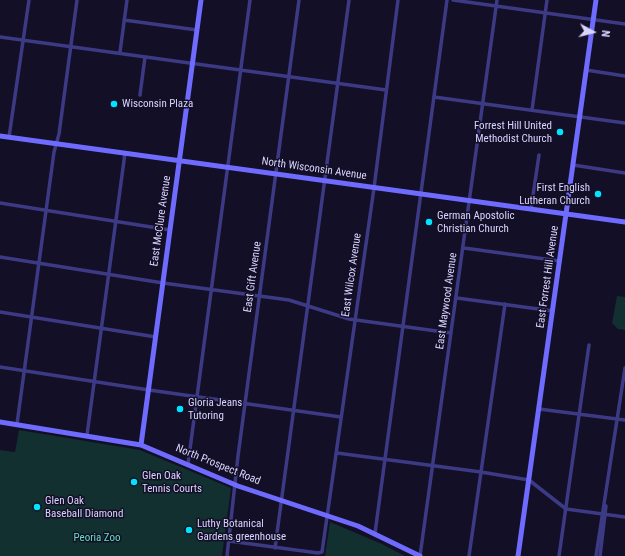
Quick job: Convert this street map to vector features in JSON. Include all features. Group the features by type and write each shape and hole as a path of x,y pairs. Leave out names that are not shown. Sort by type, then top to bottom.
{"street":[{"path":"10,137 29,0"},
{"path":"16,424 46,210 56,144 59,134 77,0"},
{"path":"120,52 127,0"},
{"name":"East McClure Avenue","path":"141,445 192,64 202,0"},
{"path":"188,464 250,0"},
{"name":"East Gift Avenue","path":"227,556 245,404 290,77 299,0"},
{"path":"229,541 275,548 349,0"},
{"name":"East Wilcox Avenue","path":"275,548 321,553 337,453 374,188 398,0"},
{"path":"375,533 447,0"},
{"path":"453,0 625,24"},
{"name":"East Maywood Avenue","path":"420,556 464,248 497,0"},
{"path":"532,110 547,0"},
{"name":"East Forrest Hill Avenue","path":"518,556 596,0"},
{"path":"124,20 197,30"},
{"path":"0,37 71,48 120,52 192,64 386,90"},
{"path":"140,95 145,57"},
{"path":"586,70 625,76"},
{"path":"434,97 625,123"},
{"name":"North Wisconsin Avenue","path":"0,136 625,222"},
{"path":"87,435 125,153"},
{"path":"531,209 539,155"},
{"path":"573,165 625,172"},
{"path":"0,203 170,230"},
{"path":"464,248 560,261"},
{"path":"0,257 294,302 355,320 452,333"},
{"path":"457,298 553,311"},
{"path":"469,556 505,304"},
{"path":"0,312 156,337"},
{"path":"559,556 589,345"},
{"path":"0,367 341,417"},
{"path":"596,556 608,489 625,368"},
{"path":"539,408 625,420"},
{"name":"North Prospect Road","path":"0,422 141,445 235,484 375,533 420,556"},
{"path":"337,453 433,465 529,480 566,509 625,517"},
{"path":"600,556 604,514"}],"green space":[{"path":"617,296 625,297 625,330 618,329 612,323"},
{"name":"Peoria Zoo","path":"19,430 140,450 231,488 222,556 0,556 0,450 15,452"},
{"path":"330,522 382,544 405,556 325,556"}],"place":[{"name":"Wisconsin Plaza","path":"114,104"},
{"name":"Forrest Hill United Methodist Church","path":"560,132"},
{"name":"First English Lutheran Church","path":"598,194"},
{"name":"German Apostolic Christian Church","path":"429,222"},
{"name":"Gloria Jeans Tutoring","path":"180,409"},
{"name":"Glen Oak Tennis Courts","path":"134,482"},
{"name":"Glen Oak Baseball Diamond","path":"37,507"},
{"name":"Luthy Botanical Gardens greenhouse","path":"189,530"}]}
